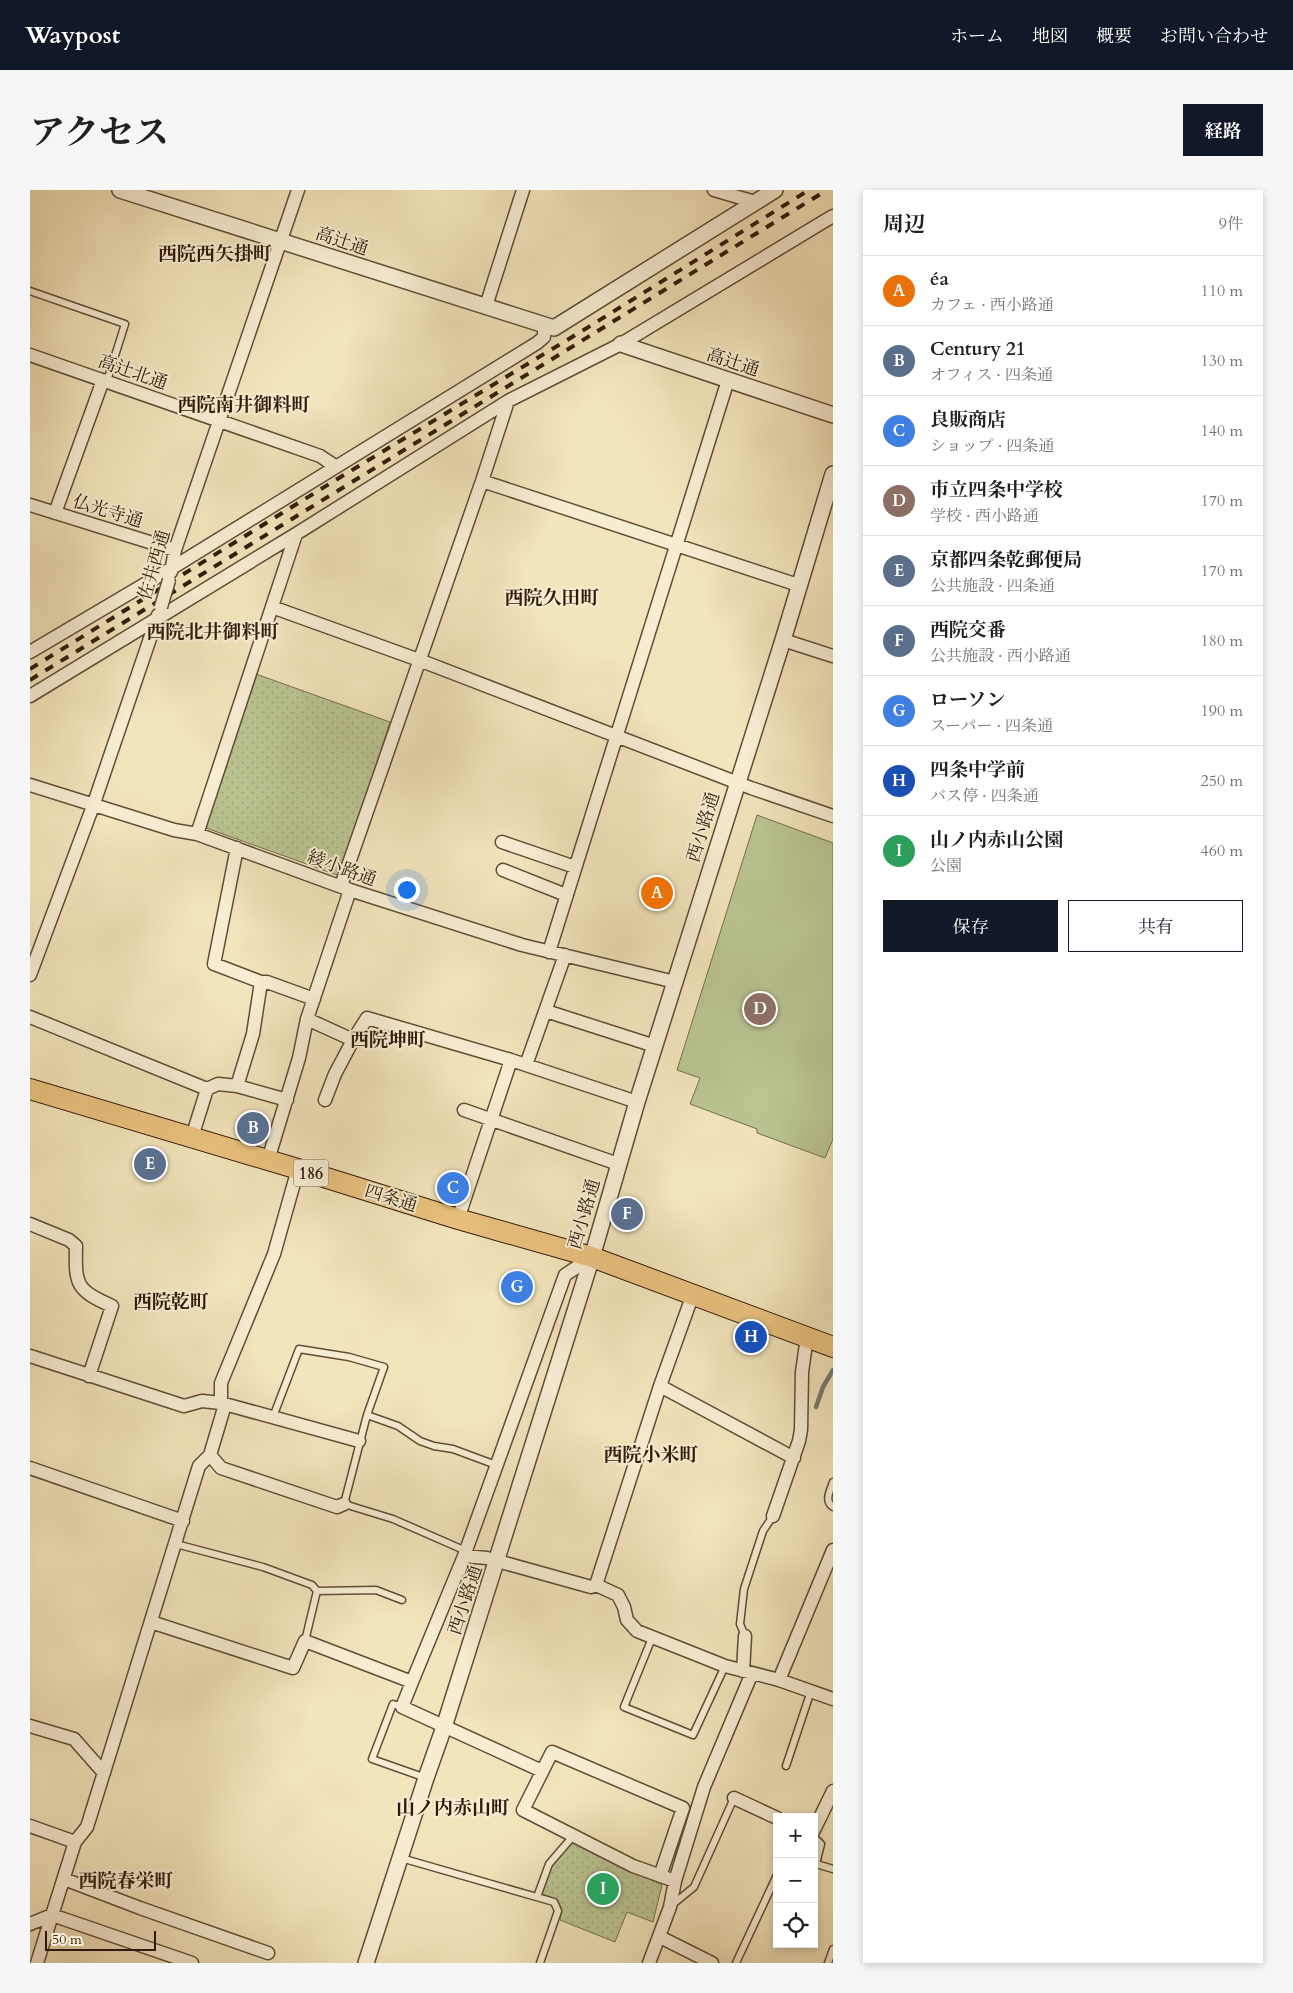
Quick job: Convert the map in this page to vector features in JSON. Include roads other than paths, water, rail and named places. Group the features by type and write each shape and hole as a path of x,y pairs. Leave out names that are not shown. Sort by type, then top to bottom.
{"main road":[{"name":"四条通","path":"30,1089 458,1219 592,1257 833,1347"}],"street":[{"name":"高辻通","path":"120,190 548,326"},
{"name":"佐井西通","path":"30,976 93,806 159,612 171,574 176,550 298,190"},
{"path":"486,306 523,190"},
{"path":"714,190 756,202"},
{"path":"31,650 171,574 335,466 537,343 544,337 548,326 775,190"},
{"path":"30,696 159,612 296,534 508,401 622,344 833,216"},
{"name":"高辻通","path":"622,344 833,415"},
{"name":"高辻北通","path":"30,354 320,456 335,466"},
{"path":"55,513 105,380"},
{"path":"549,952 728,380"},
{"path":"268,1160 300,1058 307,1019 346,888 419,660 508,401"},
{"name":"西小路通","path":"366,1963 497,1560 592,1257 637,1102 783,640 833,474"},
{"path":"482,481 798,585"},
{"name":"仏光寺通","path":"30,505 176,550"},
{"path":"196,834 296,534"},
{"path":"272,607 419,660 737,782 833,816"},
{"path":"783,640 833,656"},
{"name":"綾小路通","path":"30,785 174,830 196,834 346,888 549,952 675,982"},
{"path":"502,842 575,867"},
{"path":"237,848 214,964 314,999"},
{"path":"503,870 566,895"},
{"path":"30,938 43,943"},
{"path":"526,1065 565,955"},
{"path":"237,1086 253,1034 261,982"},
{"path":"546,1011 655,1046"},
{"path":"30,1017 207,1089 218,1084 237,1086 286,1100"},
{"path":"325,1100 335,1074 367,1018 511,1060 637,1102"},
{"path":"307,1019 354,1040"},
{"path":"458,1219 511,1060"},
{"path":"192,1137 207,1089"},
{"path":"464,1110 618,1164"},
{"path":"37,1963 75,1842 87,1827 199,1466 210,1455 224,1408 221,1403 221,1383 274,1254 298,1169"},
{"path":"30,1224 70,1240 76,1246 77,1280 83,1291 112,1306 89,1376"},
{"path":"542,1771 402,1707 465,1554 565,1275 592,1257"},
{"path":"596,1585 660,1386 692,1294"},
{"path":"773,1516 794,1458 801,1430 802,1372 807,1337"},
{"path":"30,1356 184,1406 202,1401 221,1403 359,1441"},
{"path":"660,1386 794,1458"},
{"path":"210,1455 221,1468 337,1507 344,1504"},
{"path":"30,1468 183,1521"},
{"path":"780,1680 833,1550"},
{"path":"465,1554 497,1560 591,1587 596,1585 618,1596 624,1607 627,1620 637,1631 724,1666 780,1680 833,1699"},
{"path":"151,1622 293,1668 305,1641 412,1682"},
{"path":"666,1878 704,1787 748,1672 745,1636"},
{"path":"30,1726 74,1739 104,1773"},
{"path":"649,1963 670,1907 666,1878 683,1808 552,1752 523,1810 633,1866 666,1878"},
{"path":"818,1822 833,1791"},
{"path":"734,1798 773,1816"},
{"path":"30,1826 75,1842"},
{"path":"64,1878 140,1908 268,1953"},
{"path":"30,1924 52,1915 192,1963"},
{"path":"660,1937 712,1963"}],"lane":[{"path":"30,291 126,324 105,380"},
{"path":"273,1418 299,1349 349,1358 384,1367 366,1415 344,1504 393,1518 465,1554"},
{"path":"366,1415 398,1426 420,1441 434,1446 453,1449 496,1464"},
{"path":"833,1482 828,1497 830,1505 833,1507"},
{"path":"745,1636 740,1624 744,1589 763,1531 773,1516"},
{"path":"176,1544 263,1568 312,1585 318,1591 376,1590 402,1600"},
{"path":"305,1641 318,1591"},
{"path":"652,1638 624,1707 694,1735 724,1666"},
{"path":"786,1766 812,1691"},
{"path":"402,1707 393,1704 372,1759 426,1778"},
{"path":"670,1907 694,1887 734,1798"},
{"path":"537,1897 549,1864 574,1835"},
{"path":"818,1842 820,1844 818,1854"},
{"path":"400,1858 554,1902 558,1911 540,1963"},
{"path":"817,1858 816,1864 833,1870"},
{"path":"736,1963 773,1883"},
{"path":"828,1963 833,1948"}],"waterway":[{"path":"816,1407 823,1387 833,1370"}],"railway":[{"path":"30,669 809,190"},
{"path":"30,680 827,190"}],"place":[{"name":"éa","path":"657,893"},
{"name":"市立四条中学校","path":"760,1009"},
{"name":"Century 21","path":"253,1128"},
{"name":"京都四条乾郵便局","path":"150,1164"},
{"name":"良販商店","path":"453,1188"},
{"name":"西院交番","path":"627,1214"},
{"name":"ローソン","path":"517,1287"},
{"name":"四条中学前","path":"751,1337"},
{"name":"山ノ内赤山公園","path":"603,1889"}],"district":[{"name":"西院西矢掛町","path":"215,253"},
{"name":"西院南井御料町","path":"244,404"},
{"name":"西院久田町","path":"552,597"},
{"name":"西院北井御料町","path":"213,631"},
{"name":"西院坤町","path":"388,1039"},
{"name":"西院乾町","path":"171,1301"},
{"name":"西院小米町","path":"651,1454"},
{"name":"山ノ内赤山町","path":"453,1807"},
{"name":"西院春栄町","path":"126,1880"}]}
